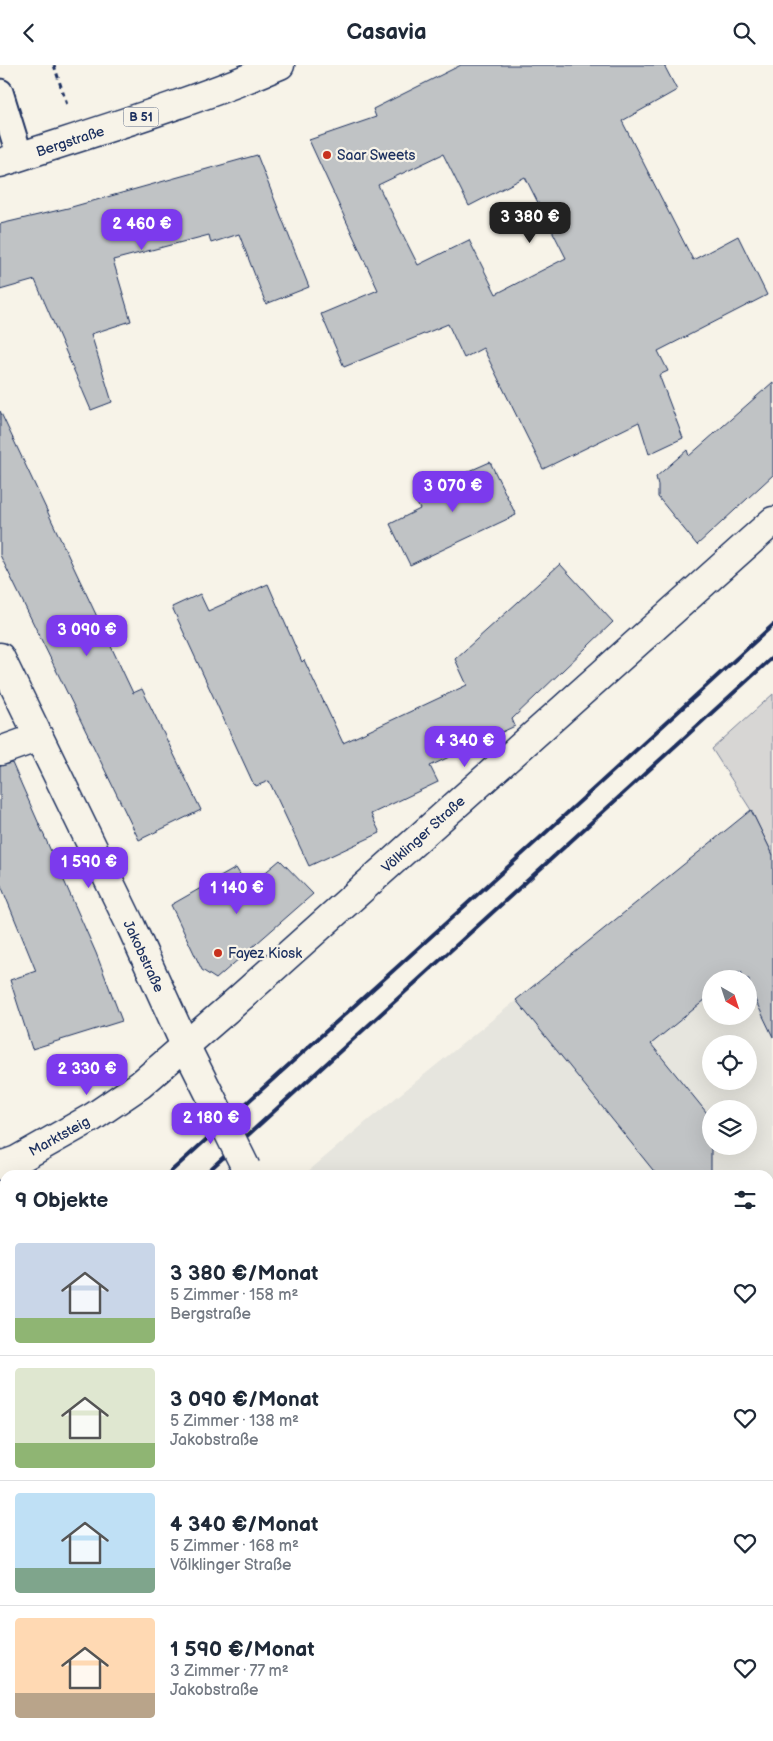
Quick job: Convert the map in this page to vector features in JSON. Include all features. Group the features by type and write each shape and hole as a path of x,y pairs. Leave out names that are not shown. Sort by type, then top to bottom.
{"street":[{"name":"Bergstraße","path":"10,160 243,81 280,65"},
{"name":"Völklinger Straße","path":"185,1045 230,1007 773,521"},
{"name":"Jakobstraße","path":"0,657 130,924 185,1045 248,1170"},
{"path":"0,751 39,737"},
{"name":"Marktsteig","path":"0,1166 17,1160 93,1117 140,1085 185,1045"}],"lane":[{"path":"0,92 10,160"}],"shaded area":[{"path":"773,694 773,855 751,810 712,749"},
{"path":"751,810 773,855 773,1170 310,1170 366,1122"}],"building":[{"path":"461,65 664,65 677,90 622,121 693,260 738,236 767,295 658,351 668,371 659,375 683,438 649,454 639,422 543,469 483,348 464,358 448,324 344,367 321,314 378,290 309,140 376,117 373,109","holes":["443,154 469,206 525,177 566,258 496,294 469,240 418,265 378,185"]},
{"path":"257,155 309,287 266,304 239,234 211,243 209,235 113,260 131,321 91,334 112,402 91,410 35,280 0,290 0,224 68,208"},
{"path":"773,382 773,475 697,545 658,497 656,477 687,450 689,456"},
{"path":"0,411 133,693 142,689 201,810 139,840 0,555"},
{"path":"490,462 516,515 410,565 390,524 420,509 413,496"},
{"path":"560,564 613,622 512,719 515,726 430,766 438,782 371,814 380,833 309,866 269,781 254,785 172,607 200,594 208,611 268,584 302,662 304,660 343,743 467,685 455,659"},
{"path":"12,763 96,953 122,1021 32,1049 10,980 36,971 0,883 0,766"},
{"path":"751,810 773,855 773,1037 758,1006 758,970 702,970 702,1002 651,1044 702,1107 702,1155 711,1155 711,1170 653,1170 516,1000"},
{"path":"280,860 313,894 216,979 202,970 171,905 236,868 248,887"}],"railway":[{"path":"173,1170 773,625"},
{"path":"209,1170 773,657"}],"place":[{"name":"Saar Sweets","path":"327,155"},
{"name":"Fayez Kiosk","path":"218,953"}]}
